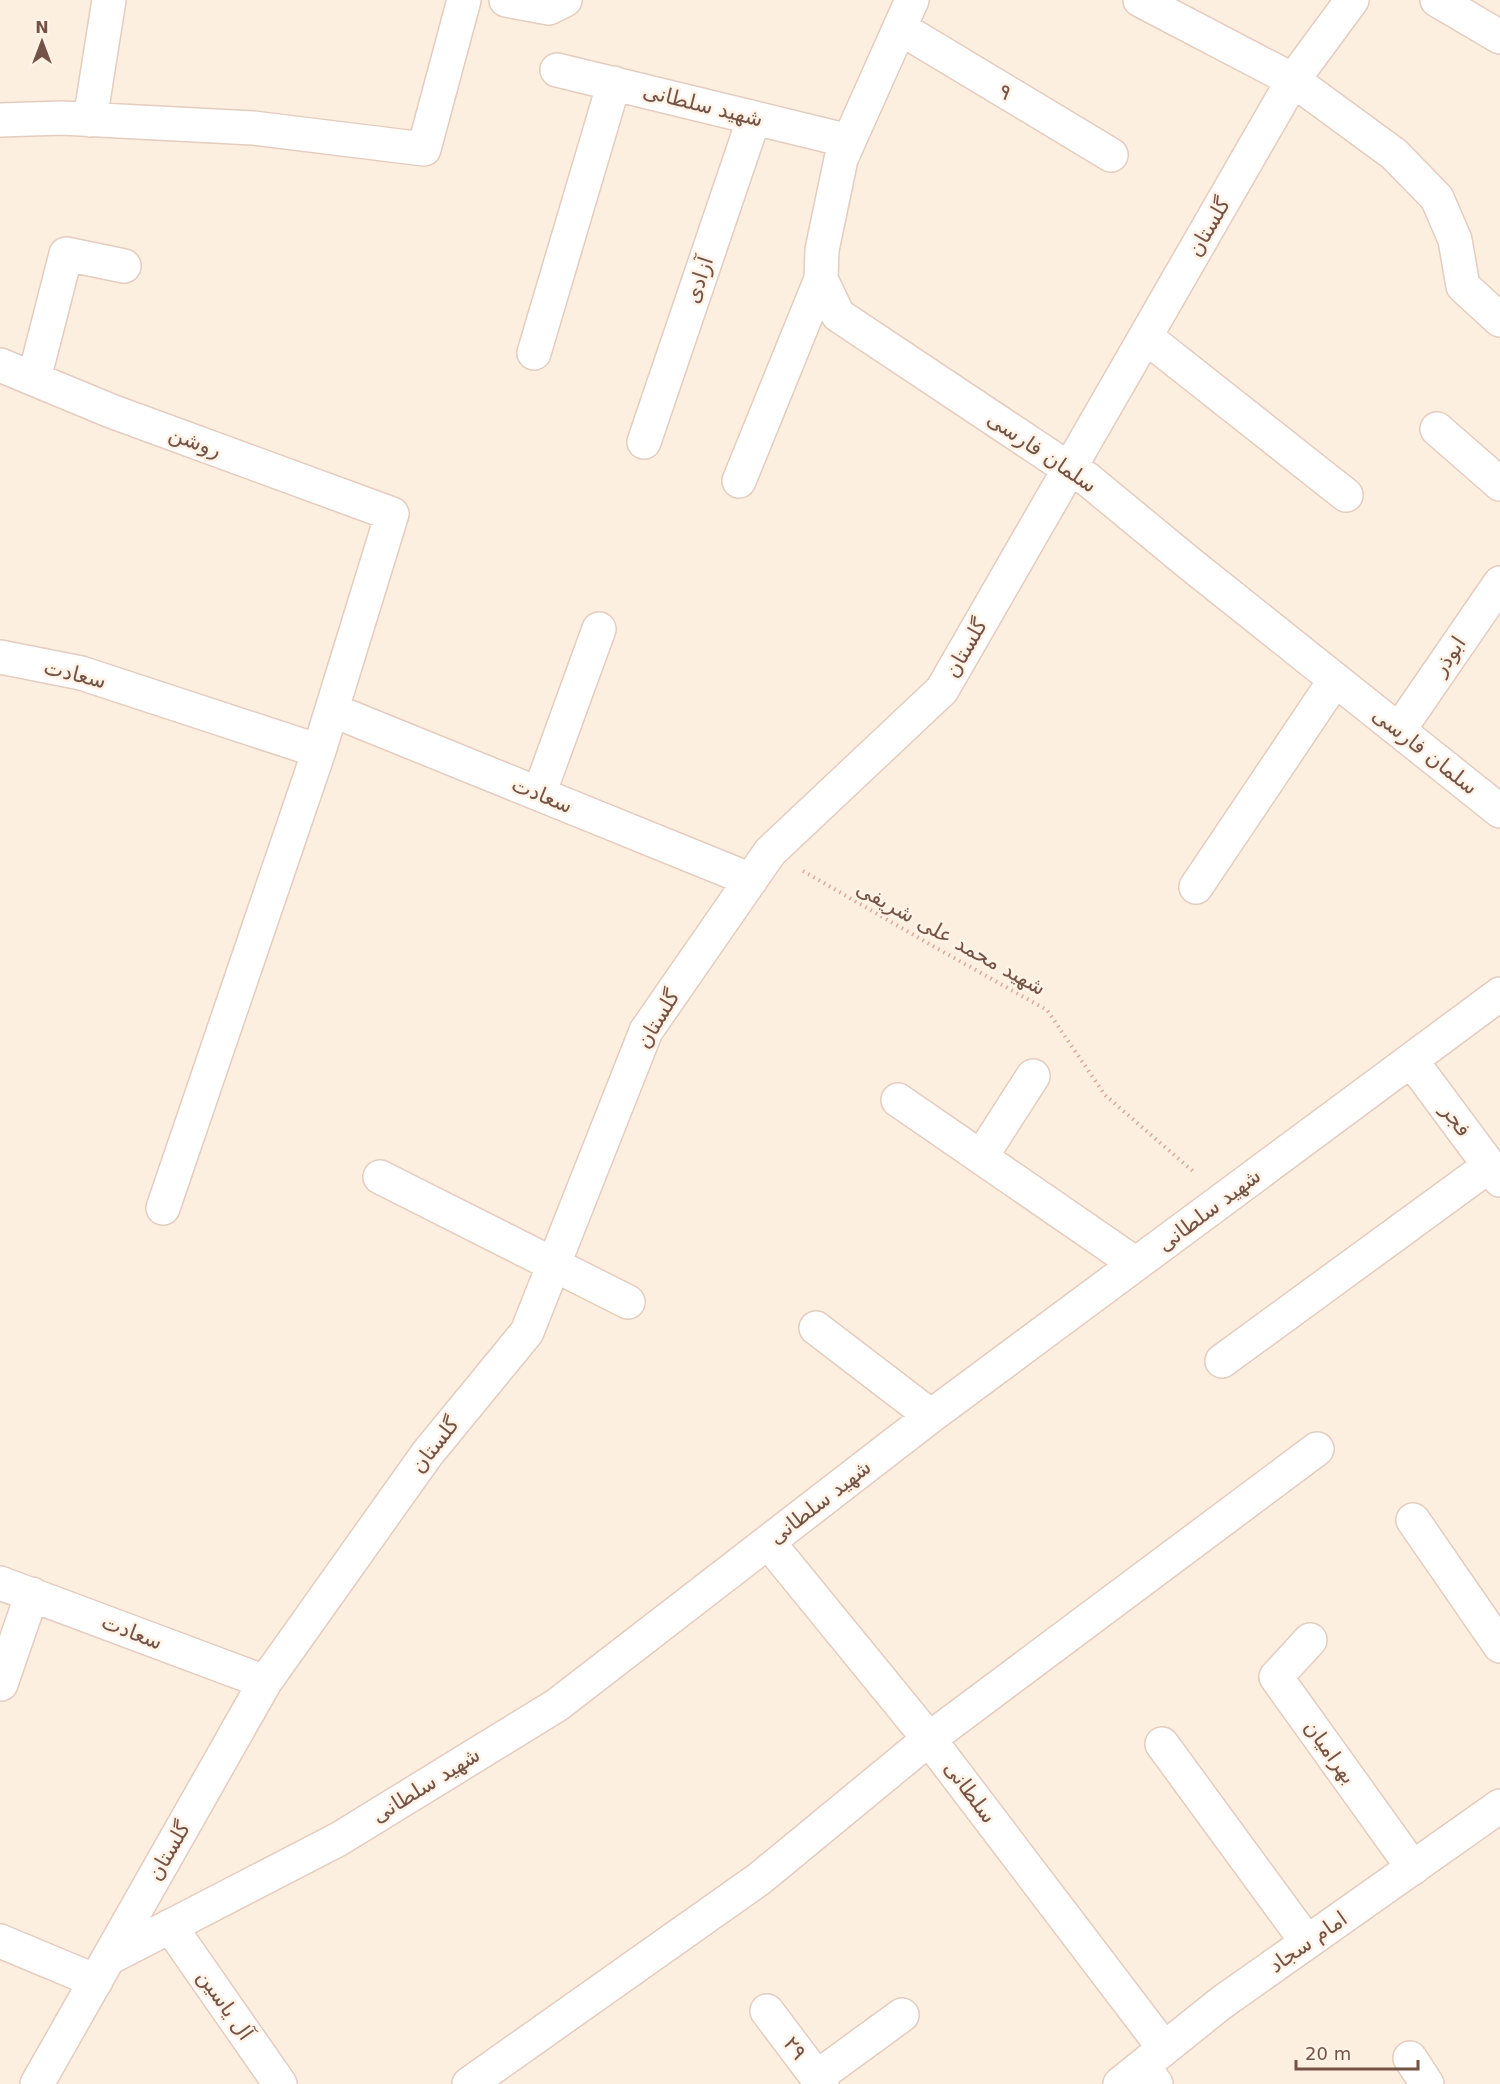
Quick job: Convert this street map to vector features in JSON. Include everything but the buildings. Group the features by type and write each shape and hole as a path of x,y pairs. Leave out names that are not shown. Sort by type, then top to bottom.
{"street":[{"path":"90,120 109,0"},
{"path":"0,120 90,120 253,128 424,149 464,0"},
{"path":"506,0 549,8 565,0"},
{"path":"1140,0 1293,80 1394,154 1437,198 1455,240 1463,286 1500,320"},
{"name":"گلستان","path":"37,2084 265,1682 427,1454 527,1332 646,1030 770,852 942,690 1293,80 1352,0"},
{"path":"1437,0 1500,37"},
{"name":"سلمان فارسی","path":"906,14 841,159 822,250 821,279 838,315 1069,469 1086,478 1500,811"},
{"name":"۹","path":"906,14 1111,155"},
{"name":"شهید سلطانی","path":"557,70 849,141"},
{"path":"534,353 614,83"},
{"name":"آزادی","path":"644,442 754,117"},
{"path":"34,379 66,254 124,266"},
{"path":"739,481 821,279"},
{"path":"1146,337 1346,495"},
{"name":"روشن","path":"0,365 111,411 393,514 332,710"},
{"path":"1437,429 1500,484"},
{"name":"ابوذر","path":"1399,730 1500,583"},
{"path":"539,794 599,629"},
{"name":"سعادت","path":"0,657 81,673 319,751"},
{"path":"1196,887 1335,680"},
{"path":"164,1208 332,710"},
{"name":"سعادت","path":"332,710 751,880"},
{"name":"شهید سلطانی","path":"102,1970 170,1926 339,1839 557,1705 931,1416 1500,994"},
{"name":"فجر","path":"1411,1060 1495,1173"},
{"path":"981,1157 1033,1076"},
{"path":"898,1100 1136,1264"},
{"path":"1222,1362 1495,1173"},
{"path":"380,1177 628,1302"},
{"path":"818,1326 931,1416"},
{"path":"469,2084 759,1879 929,1739 1317,1449"},
{"path":"1413,1520 1500,1646"},
{"name":"سلطانی","path":"768,1542 929,1739 1146,2070"},
{"name":"سعادت","path":"0,1583 265,1682"},
{"path":"1,1684 32,1594"},
{"name":"بهرامیان","path":"1310,1640 1276,1677 1413,1868"},
{"path":"1162,1744 1307,1942"},
{"name":"امام سجاد","path":"1146,2070 1221,2003 1500,1806"},
{"name":"آل یاسین","path":"170,1926 280,2084"},
{"path":"0,1941 102,1970"},
{"name":"۲۹","path":"767,2011 820,2080"},
{"path":"820,2080 902,2014"}],"path":[{"name":"شهید محمد علی شریفی","path":"770,852 1047,1010 1105,1095 1225,1199"}]}
